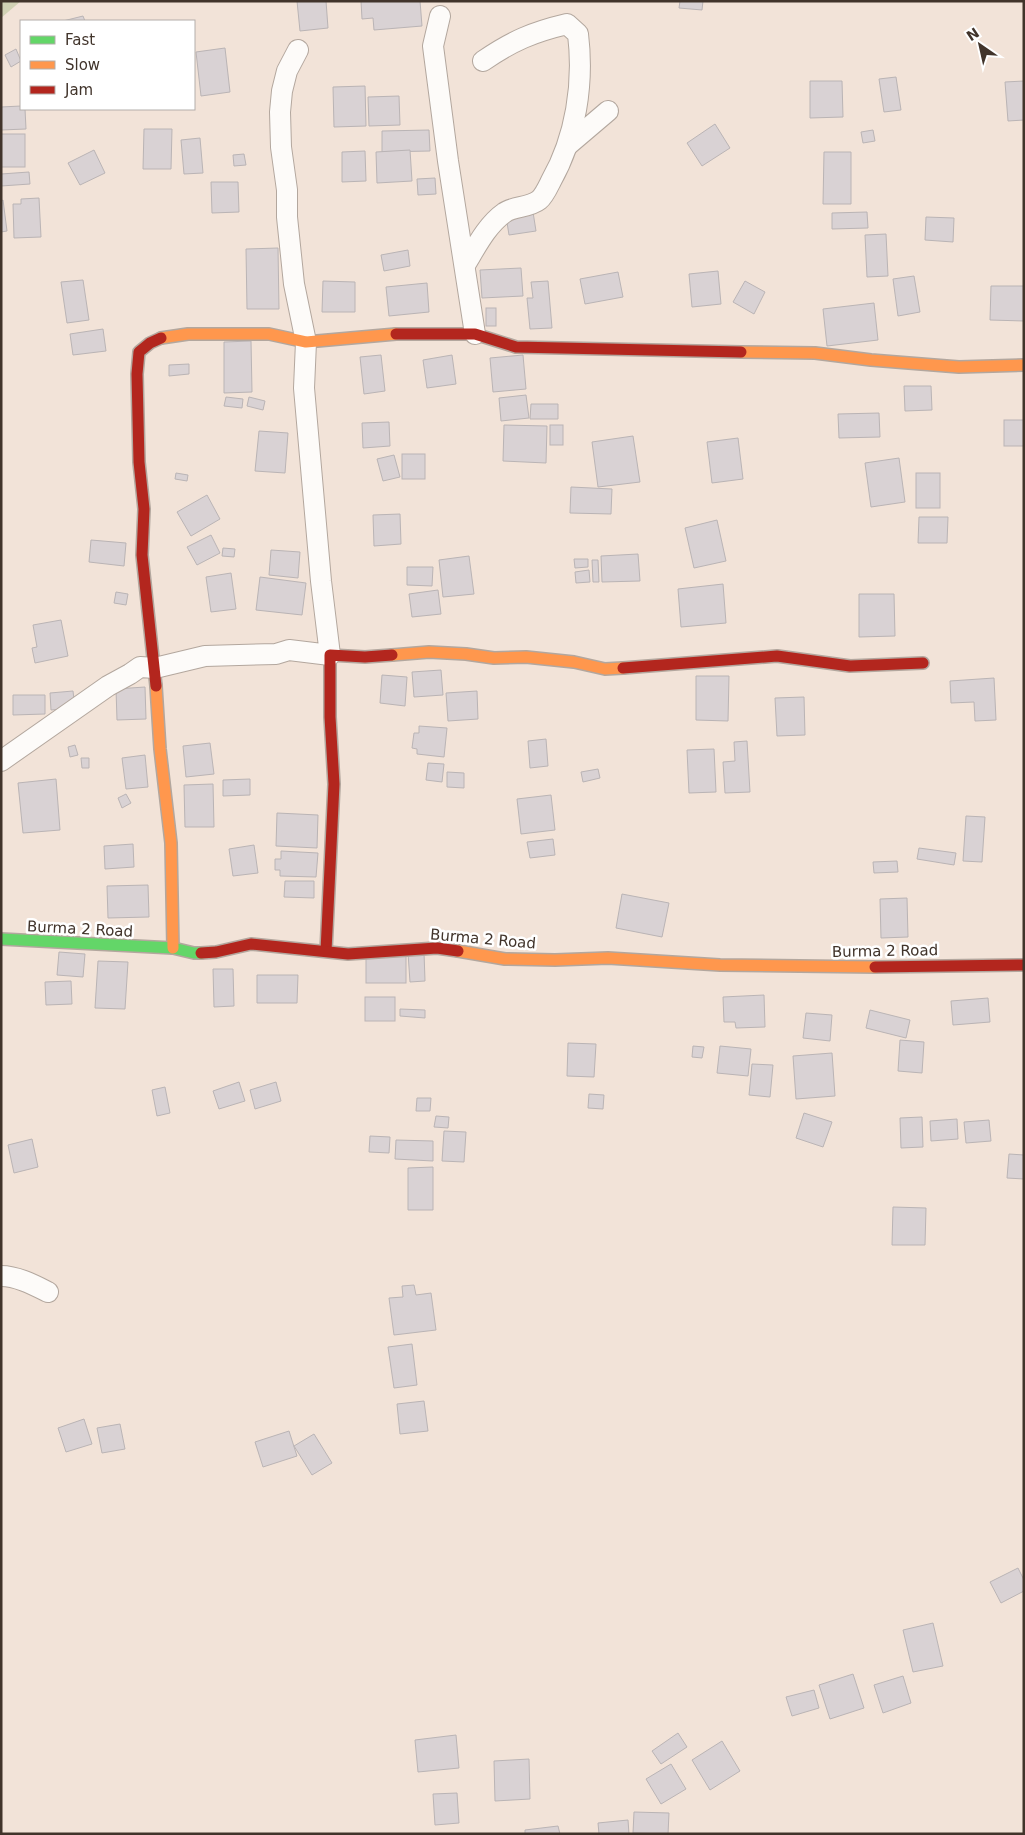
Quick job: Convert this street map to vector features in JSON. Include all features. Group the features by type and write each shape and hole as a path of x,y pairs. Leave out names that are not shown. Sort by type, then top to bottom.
{"street":[{"path":"440,16 433,46 448,161 475,334"},
{"path":"465,264 484,234 504,212 529,206 541,199 561,164 568,145 580,86 578,34 567,24 534,33 507,44 483,61"},
{"path":"298,50 287,71 282,91 280,112 281,147 294,284 306,342 304,388 320,581 330,655 330,717 334,784 326,950"},
{"path":"568,145 608,111"},
{"path":"173,948 171,843 160,749 155,668 142,555 144,509 139,462 137,374 139,352 150,343 163,337 188,334 269,334 306,342 392,334 475,334 516,347 815,353 871,360 959,367 1024,365"},
{"path":"1,761 140,667 155,668 205,656 276,654 288,650 365,657 430,652 494,658 526,657 574,662 605,670 777,656 850,666 923,663"},
{"name":"Burma 2 Road","path":"1,939 173,948 194,953 251,944 288,949 326,950 348,954 437,948 505,958 555,960 608,958 720,965 847,967 1024,965"},
{"path":"1,1276 7,1276 48,1292"}],"green space":[{"path":"1,1 21,1 1,18"}],"building":[{"path":"297,1 326,1 328,28 300,31"},
{"path":"361,1 420,1 422,26 374,30 373,18 362,19"},
{"path":"680,1 703,1 702,10 679,8"},
{"path":"83,16 85,20 67,20"},
{"path":"225,48 230,92 201,96 196,52"},
{"path":"16,49 20,62 11,67 5,55"},
{"path":"896,77 901,110 884,112 879,79"},
{"path":"810,81 842,81 843,117 810,118"},
{"path":"1024,81 1024,120 1008,121 1005,82"},
{"path":"365,86 366,126 334,127 333,87"},
{"path":"399,96 400,125 369,126 368,97"},
{"path":"20,106 20,110 25,110 26,129 1,130 1,107"},
{"path":"715,124 730,148 702,166 687,143"},
{"path":"144,129 172,129 171,169 143,169"},
{"path":"429,130 430,151 382,152 382,131"},
{"path":"873,130 875,141 863,143 861,132"},
{"path":"1,134 25,134 25,167 1,167"},
{"path":"200,138 203,173 184,174 181,140"},
{"path":"94,150 105,173 80,185 68,163"},
{"path":"410,150 412,181 377,183 376,152"},
{"path":"365,151 366,181 342,182 342,152"},
{"path":"824,152 851,152 851,204 823,204"},
{"path":"244,154 246,165 234,166 233,155"},
{"path":"29,172 30,184 1,186 1,174"},
{"path":"435,178 436,194 418,195 417,179"},
{"path":"211,182 238,182 239,212 212,213"},
{"path":"39,198 41,237 14,238 13,204 21,204 21,199"},
{"path":"3,200 7,231 1,232 1,201"},
{"path":"533,212 536,231 509,235 506,216"},
{"path":"867,212 868,228 832,229 832,213"},
{"path":"926,217 954,218 953,242 925,240"},
{"path":"886,234 888,276 867,277 865,235"},
{"path":"278,248 279,309 247,309 246,249"},
{"path":"408,250 410,266 384,271 381,255"},
{"path":"521,268 523,296 482,298 480,270"},
{"path":"718,271 721,304 692,307 689,274"},
{"path":"618,272 623,297 585,304 580,279"},
{"path":"914,276 920,312 898,316 893,279"},
{"path":"83,280 89,320 67,323 61,282"},
{"path":"323,281 355,282 355,312 322,312"},
{"path":"548,281 552,328 530,329 527,298 533,298 531,282"},
{"path":"745,281 765,292 754,314 733,302"},
{"path":"427,283 429,312 389,316 386,287"},
{"path":"991,286 1024,286 1024,321 990,320"},
{"path":"874,303 878,340 827,346 823,309"},
{"path":"486,308 496,308 496,326 486,326"},
{"path":"103,329 106,351 73,355 70,334"},
{"path":"251,341 252,392 224,393 224,342"},
{"path":"381,355 385,391 364,394 360,357"},
{"path":"452,355 456,384 427,388 423,360"},
{"path":"523,355 526,389 493,392 490,358"},
{"path":"189,364 189,374 169,376 169,365"},
{"path":"904,386 931,386 932,410 905,411"},
{"path":"526,395 529,418 501,421 499,398"},
{"path":"226,397 243,399 242,408 224,406"},
{"path":"249,397 265,401 263,410 247,406"},
{"path":"531,404 558,404 558,419 530,419"},
{"path":"879,413 880,437 839,438 838,414"},
{"path":"1004,420 1024,420 1024,446 1004,446"},
{"path":"389,422 390,446 363,448 362,423"},
{"path":"504,425 547,426 546,463 503,461"},
{"path":"550,425 563,425 563,445 550,445"},
{"path":"259,431 288,433 285,473 255,471"},
{"path":"633,436 640,482 598,487 592,442"},
{"path":"738,438 743,479 712,483 707,442"},
{"path":"402,454 425,454 425,479 402,479"},
{"path":"394,455 400,477 383,481 377,459"},
{"path":"899,458 905,502 871,507 865,463"},
{"path":"176,473 188,475 187,481 175,479"},
{"path":"916,473 940,473 940,508 916,508"},
{"path":"571,487 612,489 611,514 570,513"},
{"path":"207,495 220,519 191,536 177,512"},
{"path":"400,514 401,544 374,546 373,515"},
{"path":"919,517 948,517 947,543 918,543"},
{"path":"717,520 726,561 694,568 685,528"},
{"path":"211,535 220,553 197,565 187,547"},
{"path":"91,540 126,543 124,566 89,562"},
{"path":"223,548 235,549 234,557 222,556"},
{"path":"271,550 300,552 298,578 269,575"},
{"path":"638,554 640,581 602,582 601,556"},
{"path":"469,556 474,594 443,597 439,560"},
{"path":"574,559 588,559 588,567 575,568"},
{"path":"592,560 598,560 599,582 593,582"},
{"path":"407,567 433,567 432,586 407,585"},
{"path":"589,570 590,582 576,583 575,572"},
{"path":"231,573 236,609 211,612 206,577"},
{"path":"260,577 306,583 302,615 256,610"},
{"path":"723,584 726,623 681,627 678,589"},
{"path":"438,590 441,614 412,617 409,594"},
{"path":"116,592 128,594 126,605 114,603"},
{"path":"859,594 894,594 895,636 859,637"},
{"path":"61,620 68,656 35,663 32,648 37,647 33,625"},
{"path":"441,670 443,695 414,697 412,672"},
{"path":"382,675 407,677 405,706 380,703"},
{"path":"696,676 729,676 728,721 696,720"},
{"path":"994,678 996,720 975,721 974,702 951,703 950,681"},
{"path":"145,687 146,719 117,720 116,689"},
{"path":"73,691 75,708 51,710 50,693"},
{"path":"477,691 478,719 448,721 446,693"},
{"path":"13,695 45,695 45,714 13,715"},
{"path":"804,697 805,735 777,736 775,698"},
{"path":"419,726 447,728 444,757 417,754 417,749 412,748 414,733 419,733"},
{"path":"546,739 548,766 530,768 528,741"},
{"path":"747,741 750,792 725,793 723,762 735,761 734,742"},
{"path":"210,743 214,774 186,777 183,746"},
{"path":"75,745 78,755 70,757 68,747"},
{"path":"714,749 716,792 689,793 687,750"},
{"path":"145,755 148,787 126,789 122,758"},
{"path":"81,758 89,758 89,768 82,768"},
{"path":"428,763 444,764 442,782 426,780"},
{"path":"598,769 600,778 583,782 581,772"},
{"path":"447,772 464,773 464,788 447,787"},
{"path":"56,779 60,830 23,833 18,783"},
{"path":"250,779 250,795 223,796 223,780"},
{"path":"213,784 214,827 185,827 184,785"},
{"path":"126,794 131,803 122,808 118,798"},
{"path":"551,795 555,830 521,834 517,799"},
{"path":"277,813 318,815 317,848 276,846"},
{"path":"966,816 985,817 982,862 963,861"},
{"path":"553,839 555,855 530,858 527,842"},
{"path":"133,844 134,867 105,869 104,846"},
{"path":"254,845 258,873 233,876 229,849"},
{"path":"919,848 956,853 954,865 917,859"},
{"path":"281,851 318,853 316,877 280,876 280,870 275,870 275,859 281,859"},
{"path":"897,861 898,872 874,873 873,862"},
{"path":"285,881 314,881 314,898 284,897"},
{"path":"148,885 149,917 108,918 107,886"},
{"path":"622,894 669,903 662,937 616,928"},
{"path":"907,898 908,937 881,938 880,899"},
{"path":"59,952 85,954 83,977 57,975"},
{"path":"424,952 425,981 410,982 408,953"},
{"path":"366,956 406,956 406,983 366,983"},
{"path":"98,961 128,962 125,1009 95,1008"},
{"path":"213,969 233,969 234,1006 214,1007"},
{"path":"257,975 298,975 297,1003 257,1003"},
{"path":"71,981 72,1004 46,1005 45,982"},
{"path":"764,995 765,1027 736,1028 735,1022 724,1022 723,997"},
{"path":"365,997 395,997 395,1021 365,1021"},
{"path":"988,998 990,1022 953,1025 951,1001"},
{"path":"400,1009 425,1010 425,1018 400,1016"},
{"path":"870,1010 910,1020 906,1038 866,1028"},
{"path":"806,1013 832,1015 830,1041 803,1038"},
{"path":"900,1040 924,1042 922,1073 898,1071"},
{"path":"568,1043 596,1044 594,1077 567,1076"},
{"path":"693,1046 704,1047 702,1058 692,1057"},
{"path":"720,1046 751,1049 748,1076 717,1073"},
{"path":"832,1053 835,1096 796,1099 793,1056"},
{"path":"752,1064 773,1065 770,1097 749,1095"},
{"path":"239,1082 245,1101 219,1109 213,1091"},
{"path":"276,1082 281,1101 255,1109 250,1090"},
{"path":"165,1087 170,1113 157,1116 152,1090"},
{"path":"589,1094 604,1095 603,1109 588,1108"},
{"path":"417,1098 431,1098 430,1111 416,1111"},
{"path":"804,1113 832,1122 823,1147 796,1138"},
{"path":"436,1116 449,1117 448,1128 434,1127"},
{"path":"922,1117 923,1147 901,1148 900,1118"},
{"path":"957,1119 958,1139 931,1141 930,1121"},
{"path":"989,1120 991,1141 966,1143 964,1122"},
{"path":"444,1131 466,1132 464,1162 442,1161"},
{"path":"370,1136 390,1137 389,1153 369,1152"},
{"path":"32,1139 38,1167 14,1173 8,1145"},
{"path":"396,1140 433,1141 433,1161 395,1159"},
{"path":"1009,1154 1024,1155 1024,1179 1007,1178"},
{"path":"433,1167 433,1210 408,1210 408,1168"},
{"path":"893,1207 926,1208 925,1245 892,1245"},
{"path":"414,1285 416,1295 431,1293 436,1330 394,1335 389,1298 403,1297 402,1286"},
{"path":"412,1344 417,1385 394,1388 388,1347"},
{"path":"424,1401 428,1431 400,1434 397,1404"},
{"path":"84,1419 92,1444 66,1452 58,1428"},
{"path":"120,1424 125,1449 102,1453 97,1428"},
{"path":"289,1431 297,1456 263,1467 255,1442"},
{"path":"314,1434 332,1463 312,1475 294,1446"},
{"path":"1018,1568 1024,1580 1024,1591 1001,1603 990,1582"},
{"path":"933,1623 943,1666 913,1672 903,1630"},
{"path":"853,1674 864,1708 830,1719 819,1685"},
{"path":"903,1676 911,1703 883,1713 874,1685"},
{"path":"814,1690 819,1708 792,1716 786,1697"},
{"path":"678,1733 687,1747 661,1764 652,1751"},
{"path":"456,1735 459,1768 418,1772 415,1740"},
{"path":"722,1741 740,1771 710,1790 692,1760"},
{"path":"529,1759 530,1799 495,1801 494,1761"},
{"path":"671,1764 686,1789 661,1804 646,1779"},
{"path":"457,1793 459,1823 435,1825 433,1794"},
{"path":"634,1812 669,1813 668,1834 633,1833"},
{"path":"628,1820 629,1834 599,1834 598,1823"},
{"path":"558,1826 560,1834 525,1834 525,1830"}],"traffic: fast":[{"path":"1,939 173,948 201,953"}],"traffic: slow":[{"path":"161,338 188,334 269,334 306,342 396,334"},
{"path":"741,352 815,353 871,360 959,367 1024,365"},
{"path":"392,655 429,652 494,658 526,657 574,662 605,669 623,668"},
{"path":"156,686 160,749 171,843 173,948"},
{"path":"458,951 505,959 608,958 720,965 875,967"}],"traffic: jam":[{"path":"396,334 475,334 516,347 741,352"},
{"path":"156,686 142,555 144,509 139,462 137,374 139,352 150,343 161,338"},
{"path":"326,951 334,784 330,717 330,655 365,657 392,655"},
{"path":"623,668 777,656 850,666 923,663"},
{"path":"201,953 216,952 251,944 348,954 437,948 458,951"},
{"path":"875,967 1024,965"}]}
